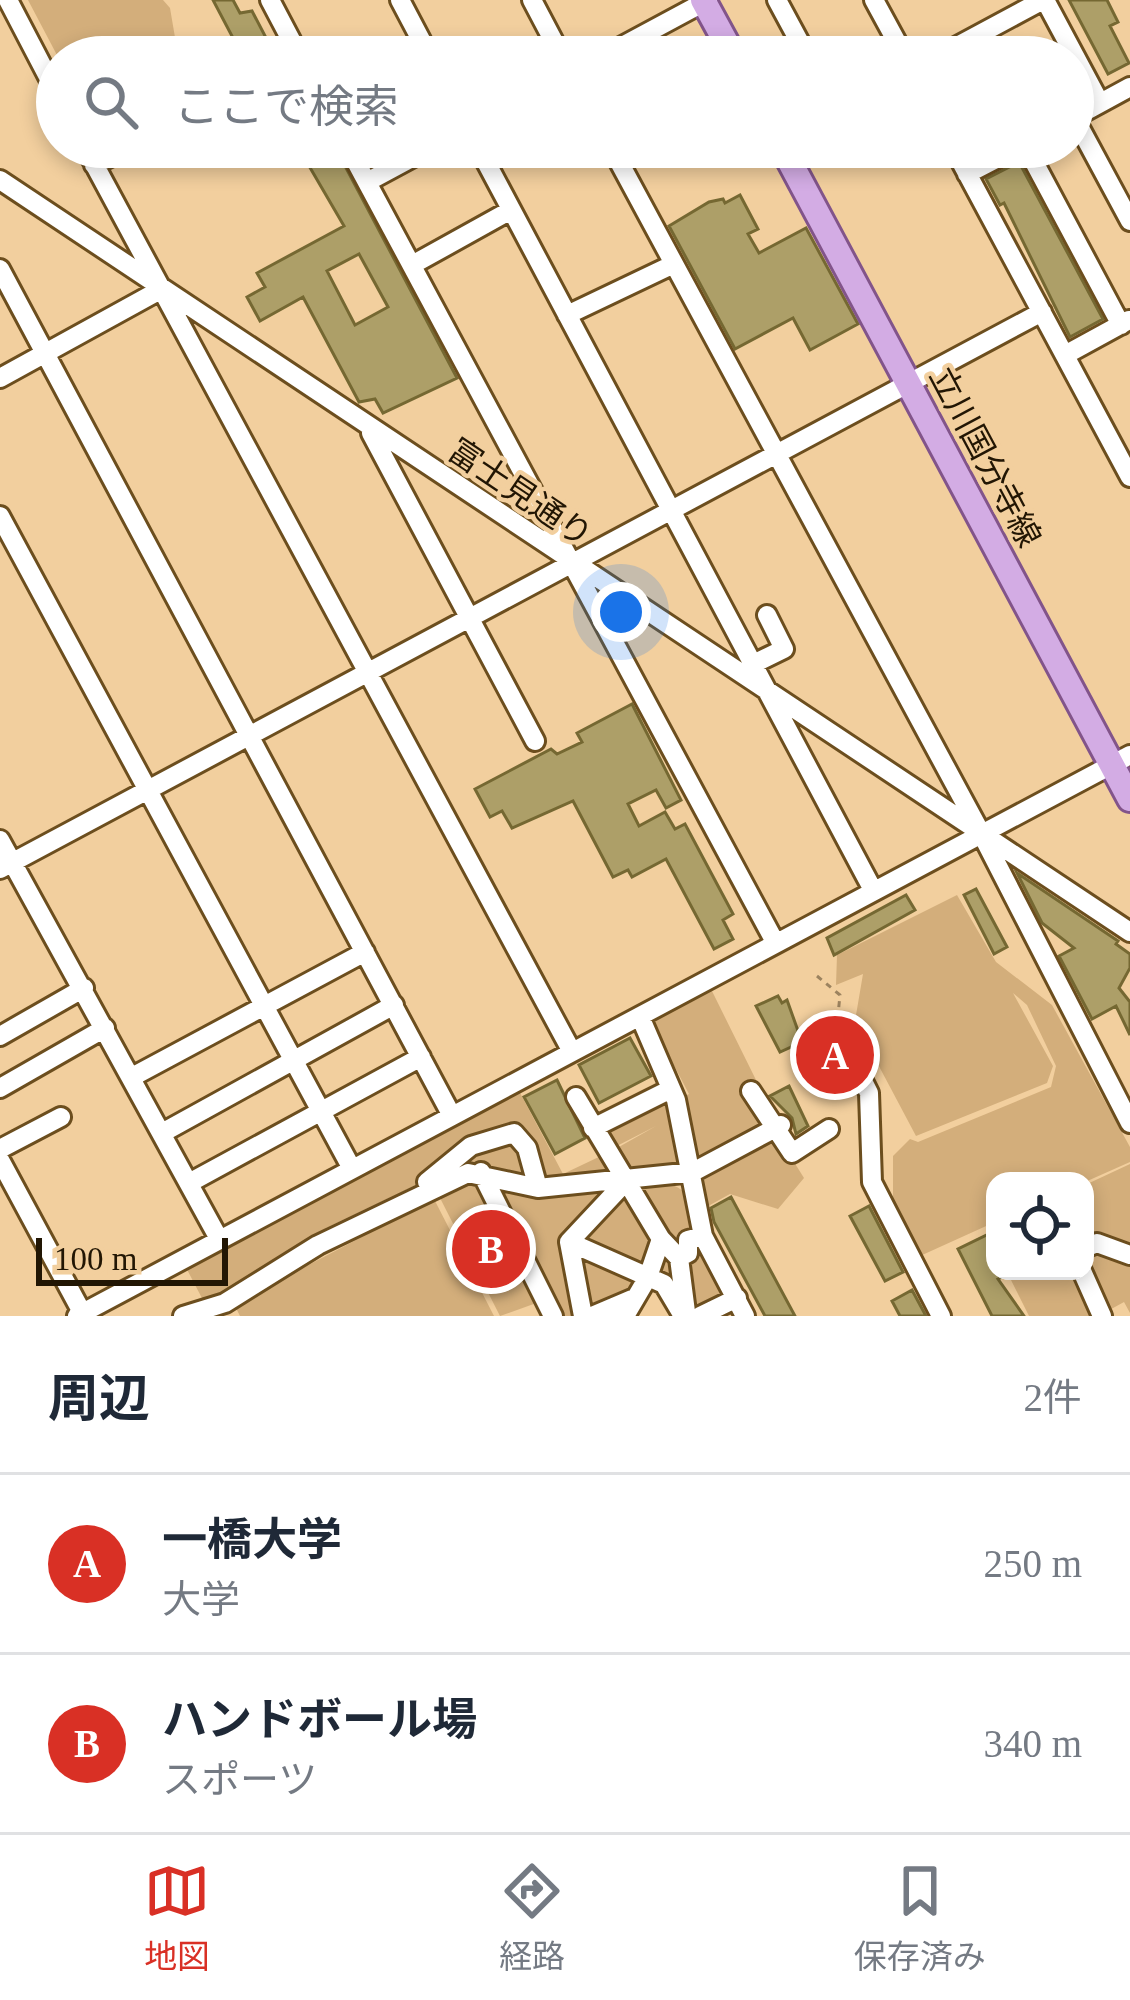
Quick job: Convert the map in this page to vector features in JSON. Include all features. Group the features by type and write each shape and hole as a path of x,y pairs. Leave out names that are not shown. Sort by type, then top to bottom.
{"main road":[{"path":"705,1 723,36"},
{"name":"立川国分寺線","path":"798,168 908,383 1121,759 1130,799"}],"street":[{"path":"8,0 36,54"},
{"path":"269,0 289,36"},
{"path":"400,0 419,36"},
{"path":"532,0 551,36"},
{"path":"777,0 797,36"},
{"path":"874,0 894,36"},
{"path":"976,36 1044,0 1064,36"},
{"path":"641,36 705,1"},
{"path":"1094,106 1130,87"},
{"path":"1094,92 1100,103"},
{"path":"1094,156 1130,221"},
{"path":"96,168 571,1050"},
{"path":"359,168 776,942"},
{"path":"367,182 393,168"},
{"path":"489,168 873,890"},
{"path":"622,168 981,833 1130,1123"},
{"path":"965,168 1130,477"},
{"path":"968,174 980,168"},
{"path":"1034,168 1125,323 1065,355"},
{"name":"富士見通り","path":"0,180 1130,932"},
{"path":"412,265 511,210"},
{"path":"567,315 674,264"},
{"path":"0,269 452,1114"},
{"path":"0,378 160,290"},
{"path":"6,865 1042,312"},
{"path":"369,428 535,741"},
{"path":"0,516 350,1167"},
{"path":"753,664 784,649 767,615"},
{"path":"0,1160 81,1315 350,1167 1121,759"},
{"path":"0,839 6,865 84,988 218,1238"},
{"path":"132,1077 365,952"},
{"path":"0,1036 84,988"},
{"path":"162,1133 394,1005"},
{"path":"642,1022 671,1089 693,1172 703,1236 741,1307 700,1316"},
{"path":"0,1088 106,1028"},
{"path":"837,1029 869,1094 872,1182 946,1316"},
{"path":"189,1184 422,1058"},
{"path":"593,1128 671,1089"},
{"path":"751,1091 779,1126 792,1153 829,1129"},
{"path":"576,1097 661,1239 679,1258 685,1316"},
{"path":"0,1149 61,1117"},
{"path":"183,1316 228,1310 318,1245 468,1173 481,1172 538,1188 693,1172 779,1126"},
{"path":"318,1245 328,1230 436,1178 471,1146 496,1135 514,1133 526,1148 538,1188"},
{"path":"481,1172 553,1316"},
{"path":"569,1242 628,1179"},
{"path":"893,1216 946,1316"},
{"path":"679,1258 688,1253 688,1240 703,1236"},
{"path":"569,1242 588,1316 629,1307 648,1277 661,1239"},
{"path":"569,1242 664,1284 685,1316"},
{"path":"1094,1244 1130,1255"},
{"path":"1086,1280 1102,1316"}],"path":[{"path":"818,976 840,994 837,1029"}],"shaded area":[{"path":"28,0 163,0 170,8 175,36 47,36"},
{"path":"957,895 996,962 1052,1005 1130,1147 1130,1162 1094,1178 1094,1172 986,1172 986,1226 920,1256 893,1216 893,1156 910,1139 918,1142 1051,1087 1056,1066 1027,1005 1013,993 1053,1066 1047,1083 916,1136 855,1021 863,974 836,985 837,955"},
{"path":"709,985 758,1084 746,1090 772,1128 694,1168 679,1099 689,1094 649,1018"},
{"path":"518,1089 563,1174 603,1155 621,1174 544,1184 515,1129 435,1176 326,1228 303,1252 271,1274 204,1302 181,1258"},
{"path":"670,1091 674,1100 665,1105 674,1102 690,1170 630,1176 610,1152 656,1126 609,1150 598,1129"},
{"path":"774,1130 804,1178 778,1209 730,1194 701,1210 695,1173"},
{"path":"512,1137 534,1183 489,1170 440,1180 473,1149"},
{"path":"1130,1164 1130,1253 1094,1231 1094,1181"},
{"path":"485,1175 537,1190 622,1181 573,1230 582,1316 555,1316"},
{"path":"478,1176 542,1301 500,1316 439,1196 434,1199 494,1316 240,1316 234,1304 379,1228 232,1301 318,1248"},
{"path":"630,1180 671,1185 688,1196 701,1235 679,1256"},
{"path":"627,1181 660,1240 647,1274 592,1254 576,1232"},
{"path":"701,1237 700,1253 732,1291 698,1316 650,1276 662,1241 680,1258"},
{"path":"571,1245 646,1278 632,1297 588,1316"},
{"path":"1102,1250 1130,1261 1130,1313 1124,1302 1104,1313 1093,1280 1094,1252"},
{"path":"1011,1280 1078,1280 1095,1316 1029,1316"}],"building":[{"path":"213,0 233,0 240,13 252,11 265,36 232,36"},
{"path":"1069,0 1107,0 1118,22 1110,26 1129,63 1108,74 1094,47 1094,36 1088,36"},
{"path":"310,168 346,168 457,378 383,413 375,399 359,402 303,297 260,321 247,297 265,287 257,273 344,226","holes":["359,254 388,307 355,325 327,271"]},
{"path":"1007,168 1022,168 1103,319 1070,337 1004,203 1000,205 986,179"},
{"path":"740,195 758,229 748,234 759,253 806,228 858,324 810,350 793,318 735,349 669,226 709,202 723,199 725,203"},
{"path":"632,704 681,800 666,808 656,790 628,804 639,826 665,812 675,829 685,824 733,914 723,920 733,939 714,949 666,859 632,877 628,870 613,877 573,801 512,828 502,811 490,817 475,789 551,749 557,754 582,742 577,733"},
{"path":"1017,873 1130,954 1130,968 1119,988 1130,1002 1130,1035 1116,1006 1092,1019 1059,956 1074,948 1042,923"},
{"path":"976,889 1007,947 994,954 964,895"},
{"path":"906,895 915,910 834,955 827,938"},
{"path":"778,996 782,1003 787,1000 802,1042 780,1052 756,1006"},
{"path":"630,1038 651,1076 599,1103 579,1065"},
{"path":"557,1080 585,1138 555,1154 524,1097"},
{"path":"789,1086 808,1126 796,1134 792,1118 770,1096"},
{"path":"731,1197 795,1316 765,1316 714,1222 711,1208"},
{"path":"869,1206 903,1272 885,1281 850,1216"},
{"path":"986,1235 986,1280 999,1280 1024,1316 992,1316 958,1249"},
{"path":"912,1290 926,1316 900,1316 892,1301"}],"place":[{"name":"一橋大学","path":"835,1055"},
{"name":"ハンドボール場","path":"491,1249"}]}
